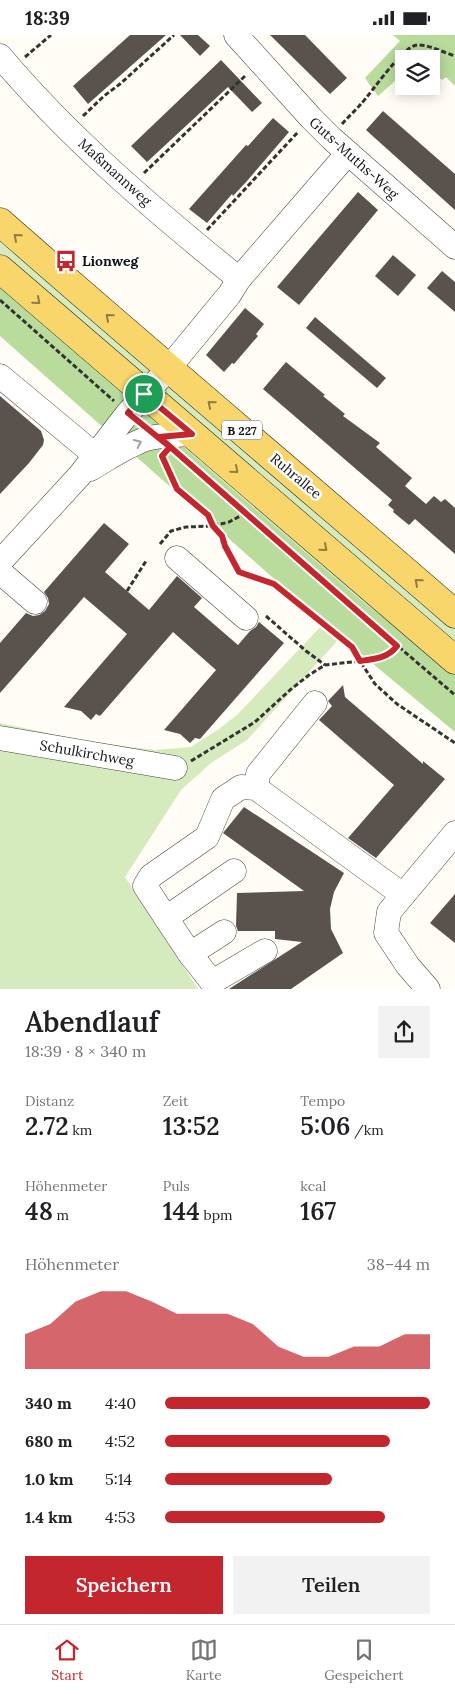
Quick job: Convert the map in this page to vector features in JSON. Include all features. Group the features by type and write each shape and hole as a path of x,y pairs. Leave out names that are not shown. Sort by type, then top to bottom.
{"main road":[{"name":"Ruhrallee","path":"0,222 168,369 315,492 455,614"},
{"name":"B 227","path":"0,269 174,439 455,660"}],"street":[{"name":"Guts-Muths-Weg","path":"236,35 310,118 339,146 455,247"},
{"name":"Maßmannweg","path":"5,63 68,131 195,243 240,279"},
{"path":"0,562 80,475 136,403 168,369 229,295 339,146"},
{"path":"0,376 95,455"},
{"path":"80,475 120,451 145,439 174,439"},
{"path":"169,551 246,618"},
{"path":"0,572 35,602"},
{"path":"256,788 258,774 316,703"},
{"name":"Schulkirchweg","path":"0,738 175,768"},
{"path":"265,951 212,982 190,954 145,886 151,876 208,837 222,799 241,787 256,788 286,799 372,873 403,895"},
{"path":"428,989 408,966 386,933 389,911 455,833"},
{"path":"166,918 234,871"},
{"path":"190,954 224,932"}],"path":[{"path":"5,63 51,35"},
{"path":"68,131 104,96 174,35"},
{"path":"339,146 362,103 399,57 411,47 423,46 455,55"},
{"path":"131,187 170,147 261,61"},
{"path":"195,243 310,118"},
{"path":"0,300 136,403"},
{"path":"455,695 246,513 174,439 162,456 177,489 208,515 213,526 222,536 225,546 239,572 274,584 352,647 375,684 397,704 455,743"},
{"path":"169,551 171,531 186,527 213,526 228,522 246,513"},
{"path":"127,591 146,561"},
{"path":"246,618 252,624 262,613 325,665"},
{"path":"175,768 197,758 255,721 290,690 325,665 378,659 391,653 397,646"}],"green space":[{"path":"393,35 455,35 455,86 446,77 442,80 440,78 440,50 395,50 395,81 378,96 365,78 400,41"},
{"path":"0,224 455,615 455,672 362,601 203,464 157,423 0,271"},
{"path":"0,271 157,423 203,464 362,601 455,672 455,732 324,623 0,336"},
{"path":"324,623 341,637 247,740 211,763 181,790 125,877 198,989 0,989 0,723 86,741 155,750 191,747 238,714"}],"building":[{"path":"130,35 166,35 88,104 73,86"},
{"path":"180,35 198,35 210,46 200,56"},
{"path":"270,35 305,35 347,78 330,94"},
{"path":"221,60 262,103 252,112 228,87 147,162 131,146"},
{"path":"383,111 455,174 455,210 366,130"},
{"path":"273,118 289,132 247,181 233,196 232,194 207,223 189,209 246,145 248,146"},
{"path":"358,192 378,210 299,305 277,287"},
{"path":"393,255 416,275 398,296 375,276"},
{"path":"442,271 455,282 455,312 427,288"},
{"path":"245,308 264,324 256,334 258,336 234,364 232,363 224,372 206,355"},
{"path":"315,317 386,378 377,388 306,328"},
{"path":"286,362 325,395 323,396 345,414 343,416 380,443 376,447 412,478 405,486 426,504 434,496 441,502 445,499 455,508 455,554 415,519 409,525 393,512 394,510 388,505 392,500 263,389"},
{"path":"0,396 41,431 44,440 43,445 29,463 0,494"},
{"path":"104,523 129,544 105,572 149,610 177,576 202,598 194,607 238,645 259,622 284,643 200,739 195,738 190,743 180,734 164,730 216,670 173,632 100,716 96,714 91,720 81,711 64,707 127,634 84,597 0,693 0,643 26,613 33,616 45,611 49,604 44,592"},
{"path":"343,685 345,697 423,764 423,761 445,779 376,858 348,838 394,785 319,720 332,706 328,701"},
{"path":"244,807 344,873 334,892 330,909 331,929 343,953 291,989 229,989 302,942 275,939 275,931 238,931 236,926 237,893 304,891 223,833"},
{"path":"455,894 455,943 430,923"}],"place":[{"name":"Lionweg","path":"66,261"}],"route":[{"path":"144,394 192,434 159,437 397,646 391,653 378,659 360,661 352,647 274,584 239,572 225,546 222,536 213,526 208,515 177,489 162,456 170,447 128,413 144,394"}]}
